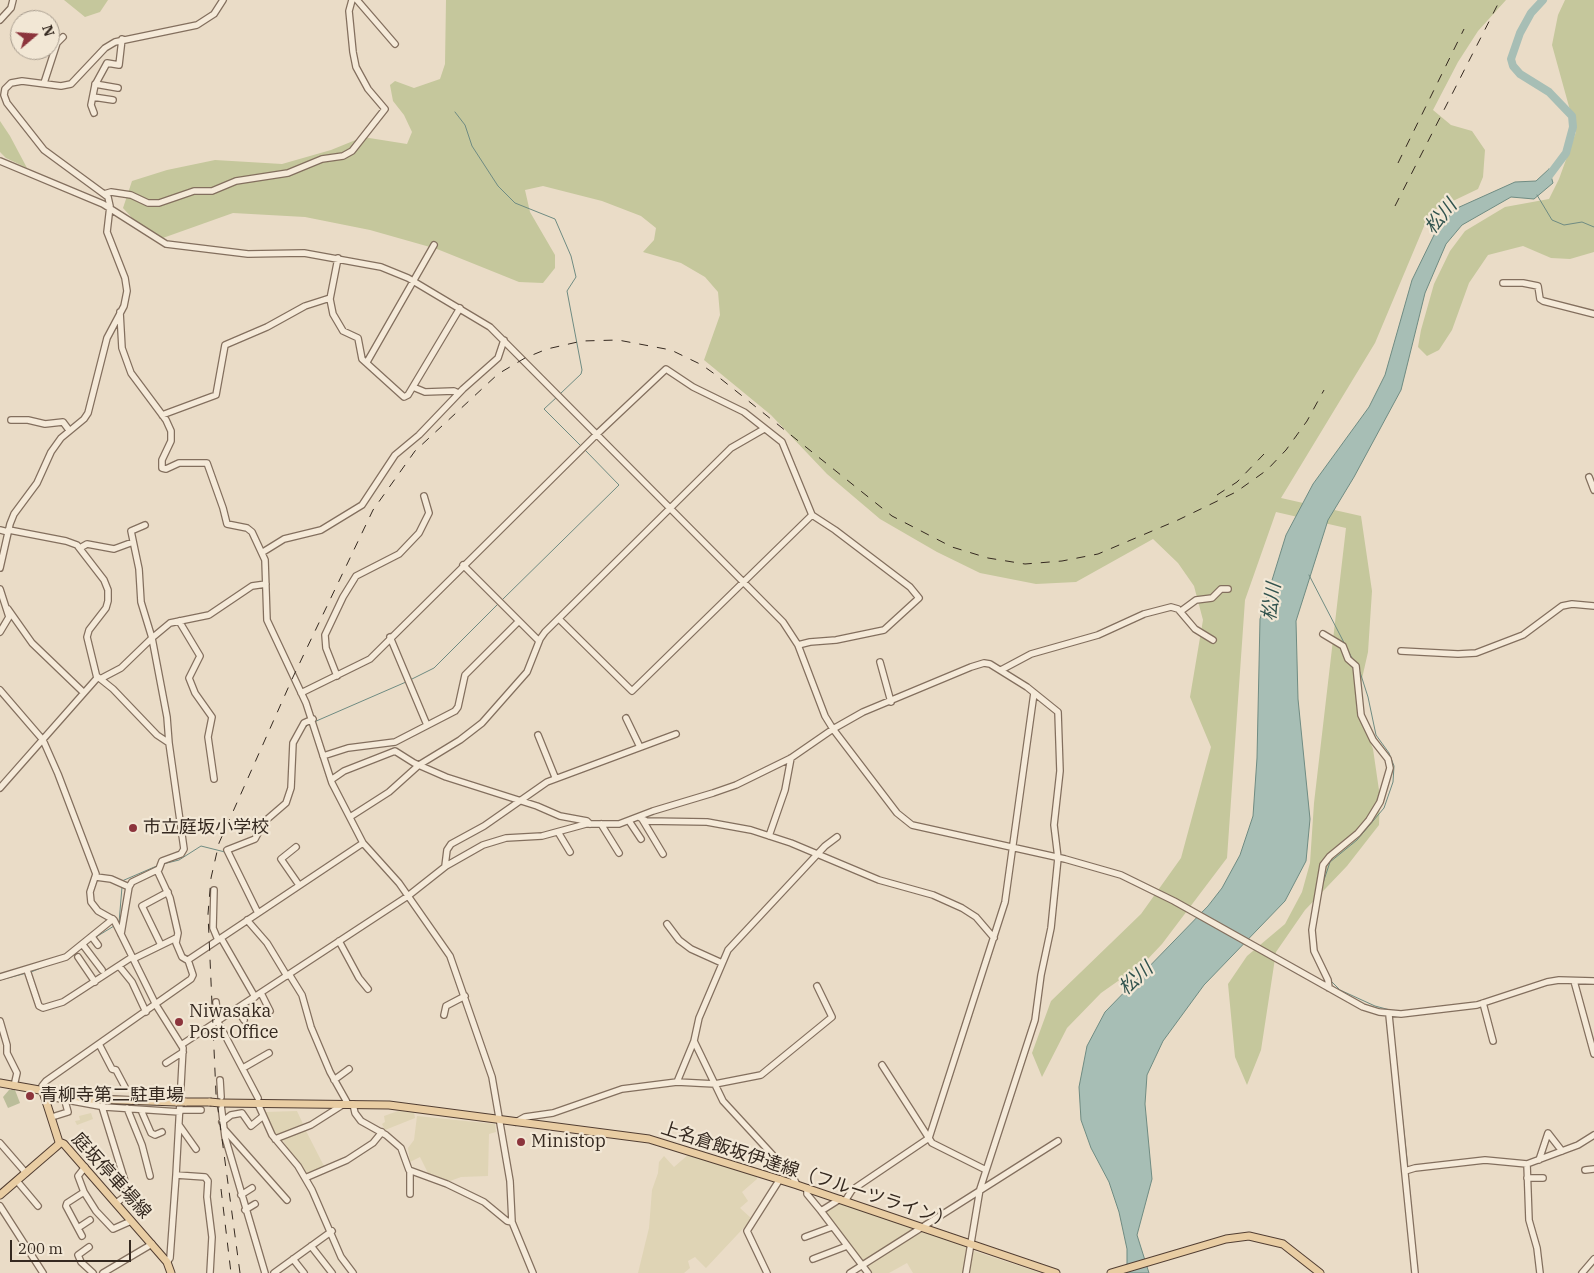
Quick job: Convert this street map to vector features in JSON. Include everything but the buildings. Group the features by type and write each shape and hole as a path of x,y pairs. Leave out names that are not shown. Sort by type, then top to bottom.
{"main road":[{"name":"上名倉飯坂伊達線（フルーツライン）","path":"0,1083 43,1092 98,1100 388,1105 662,1142 780,1179 1055,1273"},
{"name":"庭坂停車場線","path":"43,1092 59,1142 64,1144 85,1167 152,1244 167,1262 171,1273"},
{"path":"0,1195 58,1146 59,1142"},
{"path":"1111,1273 1230,1238 1261,1237 1289,1248 1320,1273"}],"street":[{"path":"0,20 11,8 13,0"},
{"path":"0,568 14,514 37,483 51,452 69,430 81,422 88,413 107,338 127,296 126,284 107,232 110,208 109,199 49,155 7,103 2,91 11,83 18,81 64,86 74,83 105,48 122,39 197,25 214,14 223,0"},
{"path":"104,194 111,192 131,195 148,202 159,203 194,191 212,191 236,181 288,173 322,159 343,156 352,151 385,109 368,89 356,65 350,11 352,0"},
{"path":"357,0 395,44"},
{"path":"44,83 57,43 63,37"},
{"path":"94,112 92,105 96,84 107,63 119,65 122,39"},
{"path":"96,84 118,88"},
{"path":"93,96 113,100"},
{"path":"0,161 110,208 159,242 171,246 248,254 304,253 381,267 414,281 490,327 782,622 798,645 825,716 833,729 892,807 908,822 932,831 1058,857 1121,875 1149,887 1363,1006 1389,1014 1483,1004 1547,982 1594,981"},
{"path":"366,362 434,246"},
{"path":"338,258 330,298 331,307 339,326 345,332 358,338 361,357 404,396 408,395 460,308"},
{"path":"1503,283 1523,283 1538,286 1540,299 1543,301 1594,314"},
{"path":"162,415 216,395 225,345 267,327 305,306 330,298"},
{"path":"120,312 122,348 131,373 170,427 171,438 162,460 162,468 166,469 179,463 207,463 224,508 227,524 250,530 263,552 268,620 312,719 331,780 363,843 408,896 446,947 465,996 492,1077 510,1181 512,1222 533,1273"},
{"path":"263,552 284,539 321,530 356,510 366,500 379,477 396,455 419,435 458,393 498,358 504,340"},
{"path":"301,693 364,663 597,434 666,369 693,387 744,412 783,443 812,515 835,530 910,587 919,598 884,630 836,640 798,645"},
{"path":"413,387 425,392 454,391 458,393"},
{"path":"11,420 28,420 44,424 63,422 69,430"},
{"path":"350,817 389,792 418,765 467,735 482,723 527,672 539,642 560,619 735,444 764,429"},
{"path":"1589,478 1594,490"},
{"path":"337,676 326,648 325,635 342,597 356,576 404,550 419,533 430,512 424,496"},
{"path":"560,619 632,691 812,515"},
{"path":"124,885 157,870 162,861 181,854 184,849 167,717 152,638 141,602 139,568 131,531 145,525"},
{"path":"0,530 66,541 80,548 104,580 109,597 106,608 89,630 87,637 99,678 157,735 169,743"},
{"path":"80,548 87,544 114,549 133,542"},
{"path":"464,565 539,642"},
{"path":"0,788 3,780 43,740 83,692 99,678 120,668 166,626 179,621 209,615 252,586 266,584"},
{"path":"1181,611 1196,600 1212,598 1221,589 1228,589"},
{"path":"0,590 8,609 32,643 83,692"},
{"path":"1401,651 1476,653 1523,635 1562,606 1572,604 1594,606"},
{"path":"1001,670 1024,656 1107,632 1149,612 1171,607 1181,611 1195,629 1213,640"},
{"path":"0,632 7,621 8,609"},
{"path":"179,621 200,656 189,678 195,693 212,717 208,740 214,779"},
{"path":"323,756 348,748 394,742 456,711 464,676 519,621"},
{"path":"1322,634 1343,646 1348,659 1356,666 1358,705 1362,720 1373,740 1386,755 1390,768 1380,802 1369,820 1346,844 1327,859 1322,868 1312,930 1314,951 1330,988"},
{"path":"390,637 427,725"},
{"path":"880,662 891,702"},
{"path":"181,1045 408,896 445,866 492,842 558,832 590,824 612,825 640,818 736,785 791,758 833,729 863,712 891,702 933,682 981,663 990,664 1034,693 1058,712 1060,771 1054,825 1058,857 1051,924 1040,975 1035,1020 980,1189 966,1273"},
{"path":"0,690 43,740 82,835 96,877 90,892 91,902 98,911 116,923 156,1005 181,1045 183,1052 176,1175 170,1258 167,1262"},
{"path":"820,1211 842,1200 852,1190 928,1139 1005,902 1034,693"},
{"path":"626,718 640,747"},
{"path":"258,913 227,850 255,838 264,822 286,803 291,788 293,743 304,723 312,719"},
{"path":"445,866 447,850 451,844 484,826 555,778 676,734"},
{"path":"538,735 555,778"},
{"path":"394,742 394,751"},
{"path":"394,751 418,765 446,777 521,801 560,816 587,821 590,824"},
{"path":"331,780 344,772 394,751"},
{"path":"769,836 785,790 791,758"},
{"path":"640,818 646,821 707,822 791,843 818,856 879,880 932,896 962,908 976,917 994,938"},
{"path":"640,818 663,854"},
{"path":"629,821 640,839"},
{"path":"601,824 619,853"},
{"path":"558,832 570,852"},
{"path":"677,1082 694,1041 696,1027 728,950 818,856 829,842 837,837"},
{"path":"187,960 363,843"},
{"path":"296,847 281,859 299,885"},
{"path":"43,1092 42,1086 46,1080 146,1012 192,978 187,960 182,956 176,943 178,932 168,892 157,870"},
{"path":"96,877 111,879 124,885"},
{"path":"121,934 124,885"},
{"path":"214,890 213,928 255,997"},
{"path":"161,945 142,906 168,892"},
{"path":"247,920 268,943 302,995 320,1050 348,1104 359,1119 382,1132 401,1148 410,1171 410,1194"},
{"path":"0,977 66,957 92,937 116,923"},
{"path":"668,924 679,940 690,949 722,963"},
{"path":"92,937 98,945"},
{"path":"28,970 41,1008 63,1002 132,958 176,938"},
{"path":"339,941 359,978 368,988"},
{"path":"83,945 102,970"},
{"path":"78,956 95,982"},
{"path":"119,966 132,982 146,1012"},
{"path":"1574,981 1594,1054"},
{"path":"516,1122 521,1118 553,1113 622,1089 677,1082 715,1084 761,1075 823,1026 832,1015 817,986"},
{"path":"261,993 270,1011"},
{"path":"444,1015 446,1006 465,996"},
{"path":"216,1002 218,1022 258,1098"},
{"path":"1483,1004 1493,1041"},
{"path":"237,1009 244,1020"},
{"path":"1389,1014 1415,1273"},
{"path":"0,1021 7,1045 7,1054 16,1071 14,1086"},
{"path":"694,1041 723,1101 793,1177 797,1185"},
{"path":"99,1044 112,1069 116,1070 125,1088"},
{"path":"166,1063 183,1052"},
{"path":"243,1068 269,1053"},
{"path":"882,1065 928,1139 986,1170"},
{"path":"334,1080 349,1069"},
{"path":"220,1080 222,1125 245,1210 265,1273"},
{"path":"46,1099 56,1098 102,1107 141,1110 201,1110"},
{"path":"52,1116 68,1112 65,1101"},
{"path":"275,1139 311,1125 348,1104"},
{"path":"259,1106 262,1117 275,1139 305,1178 332,1231 341,1257 353,1273"},
{"path":"102,1107 128,1191 127,1195 116,1203"},
{"path":"127,1108 142,1145 150,1176"},
{"path":"141,1110 151,1134 155,1135 162,1132"},
{"path":"222,1125 232,1115 242,1113 251,1126 262,1117"},
{"path":"179,1125 196,1149"},
{"path":"222,1125 287,1200"},
{"path":"305,1178 352,1157 373,1143 382,1132"},
{"path":"1539,1160 1548,1134 1562,1151"},
{"path":"1405,1172 1415,1168 1485,1160 1528,1164 1580,1144 1594,1135"},
{"path":"850,1273 1058,1141"},
{"path":"0,1143 26,1173"},
{"path":"1528,1164 1529,1220 1537,1248 1540,1273"},
{"path":"85,1167 78,1176 84,1192 96,1211 113,1228 131,1221"},
{"path":"1585,1170 1594,1169"},
{"path":"410,1171 442,1182 484,1202 512,1222"},
{"path":"176,1175 205,1178 208,1181 207,1197 212,1237 210,1273"},
{"path":"1527,1178 1543,1178"},
{"path":"767,1273 748,1231 780,1179"},
{"path":"17,1181 38,1206"},
{"path":"241,1195 252,1188"},
{"path":"807,1188 807,1194 868,1273"},
{"path":"82,1236 66,1204 84,1192"},
{"path":"245,1210 255,1204"},
{"path":"0,1206 43,1273"},
{"path":"78,1228 90,1220"},
{"path":"805,1237 832,1227"},
{"path":"275,1273 332,1231"},
{"path":"103,1273 152,1244"},
{"path":"311,1246 332,1273"},
{"path":"813,1259 847,1246"},
{"path":"89,1247 78,1255 93,1273"},
{"path":"293,1259 304,1273"},
{"path":"1582,1273 1594,1259"}],"shaded area":[{"path":"297,1111 304,1126 276,1138 265,1112"},
{"path":"398,1111 414,1112 415,1118 385,1130 382,1124 385,1122 384,1116"},
{"path":"91,1113 93,1119 77,1125 75,1121 80,1120 79,1116"},
{"path":"417,1116 495,1124 496,1132 489,1134 488,1176 461,1177 450,1181 428,1173 420,1157 410,1162 408,1148 414,1140"},
{"path":"305,1129 325,1168 305,1176 282,1139"},
{"path":"689,1154 757,1176 757,1179 742,1192 748,1201 740,1208 752,1219 706,1268 695,1257 688,1261 690,1268 684,1273 638,1273 649,1228 652,1190 658,1173 659,1162 664,1156 674,1167"},
{"path":"838,1202 914,1228 914,1231 864,1263 823,1211"},
{"path":"922,1232 965,1245 968,1249 964,1273 913,1273 907,1263 889,1273 871,1273 867,1269 867,1265"},
{"path":"974,1251 1041,1273 969,1273"}],"green space":[{"path":"64,0 108,0 100,12 85,17"},
{"path":"446,0 1506,0 1478,31 1458,62 1433,110 1451,125 1472,131 1485,150 1483,177 1478,189 1430,212 1375,343 1281,498 1361,516 1372,591 1368,652 1356,705 1373,749 1380,797 1379,825 1347,866 1305,910 1276,952 1261,1050 1247,1085 1235,1057 1228,984 1247,956 1285,924 1302,892 1310,863 1314,803 1346,528 1276,512 1245,600 1227,858 1162,944 1145,962 1101,993 1067,1028 1042,1077 1032,1053 1051,1001 1141,914 1181,858 1211,747 1190,697 1203,620 1194,586 1178,563 1153,539 1076,582 1036,584 980,573 937,552 880,519 827,474 771,415 704,360 720,315 718,292 705,277 681,263 643,252 654,240 656,228 641,216 602,201 543,186 525,190 530,212 555,255 555,268 543,283 519,282 437,249 370,230 305,217 233,213 160,239 144,231 123,208 132,181 167,170 215,160 282,164 331,150 363,137 407,144 412,132 404,115 393,101 390,85 395,81 414,88 440,79 445,64"},
{"path":"1565,0 1594,0 1594,252 1570,259 1551,258 1523,246 1488,255 1469,283 1452,330 1439,350 1427,356 1418,347 1421,330 1434,284 1450,251 1465,231 1505,207 1549,199 1559,179 1576,132 1552,45 1558,15"},
{"path":"0,121 27,168 6,158 0,152"},
{"path":"9,1090 15,1090 20,1103 8,1108 3,1097"}],"water":[{"path":"1549,169 1553,183 1534,199 1511,197 1462,225 1446,244 1425,293 1401,390 1354,477 1328,520 1296,621 1298,699 1310,819 1306,861 1285,901 1204,985 1163,1041 1147,1075 1145,1104 1152,1179 1137,1235 1149,1273 1127,1273 1127,1249 1119,1212 1109,1182 1091,1148 1081,1120 1079,1087 1087,1046 1105,1012 1208,906 1222,888 1240,855 1253,816 1257,758 1260,619 1286,535 1313,484 1369,407 1385,375 1412,280 1436,231 1455,209 1515,182 1536,181"}],"waterway":[{"name":"松川","path":"1543,0 1531,13 1520,33 1511,59 1513,66 1520,74 1549,92 1572,116 1573,127 1566,153 1545,181"},
{"path":"455,112 465,125 472,146 498,186 515,203 555,219 571,256 576,277 567,291 582,370 581,374 560,394"},
{"path":"1537,195 1552,220 1564,225 1582,222 1594,227"},
{"path":"557,397 544,409 582,447"},
{"path":"502,600 619,485 585,450"},
{"path":"1309,575 1353,660"},
{"path":"410,680 434,668 499,603"},
{"path":"1323,883 1330,862 1357,840 1384,808 1393,782 1394,766 1389,753 1376,735 1368,697 1360,672"},
{"path":"314,722 406,682"},
{"path":"304,729 310,723"},
{"path":"278,814 284,808"},
{"path":"258,838 263,831"},
{"path":"163,864 179,860 201,846 225,852"},
{"path":"122,881 159,865"},
{"path":"119,923 122,887"},
{"path":"96,937 114,926"},
{"path":"72,955 83,947"},
{"path":"31,972 46,966"},
{"path":"0,980 27,973"},
{"path":"1330,980 1340,990 1375,1006 1390,1010"},
{"path":"1393,1031 1408,1169"},
{"path":"1408,1173 1412,1216"}],"railway":[{"path":"1395,206 1500,0"},
{"path":"1398,163 1464,29"},
{"path":"240,1273 216,1094 208,914 211,878 219,843 293,677 373,510 415,451 498,374 525,358 547,349 582,341 618,340 671,350 702,365 716,375 892,516 952,547 988,558 1025,564 1062,561 1098,554 1178,520 1236,492 1267,470 1286,450 1307,421 1324,390"},
{"path":"1217,495 1237,482 1264,454"},
{"path":"221,1189 231,1273"}],"place":[{"name":"市立庭坂小学校","path":"133,828"},
{"name":"Niwasaka Post Office","path":"179,1022"},
{"name":"青柳寺第二駐車場","path":"30,1096"},
{"name":"Ministop","path":"521,1142"}]}
